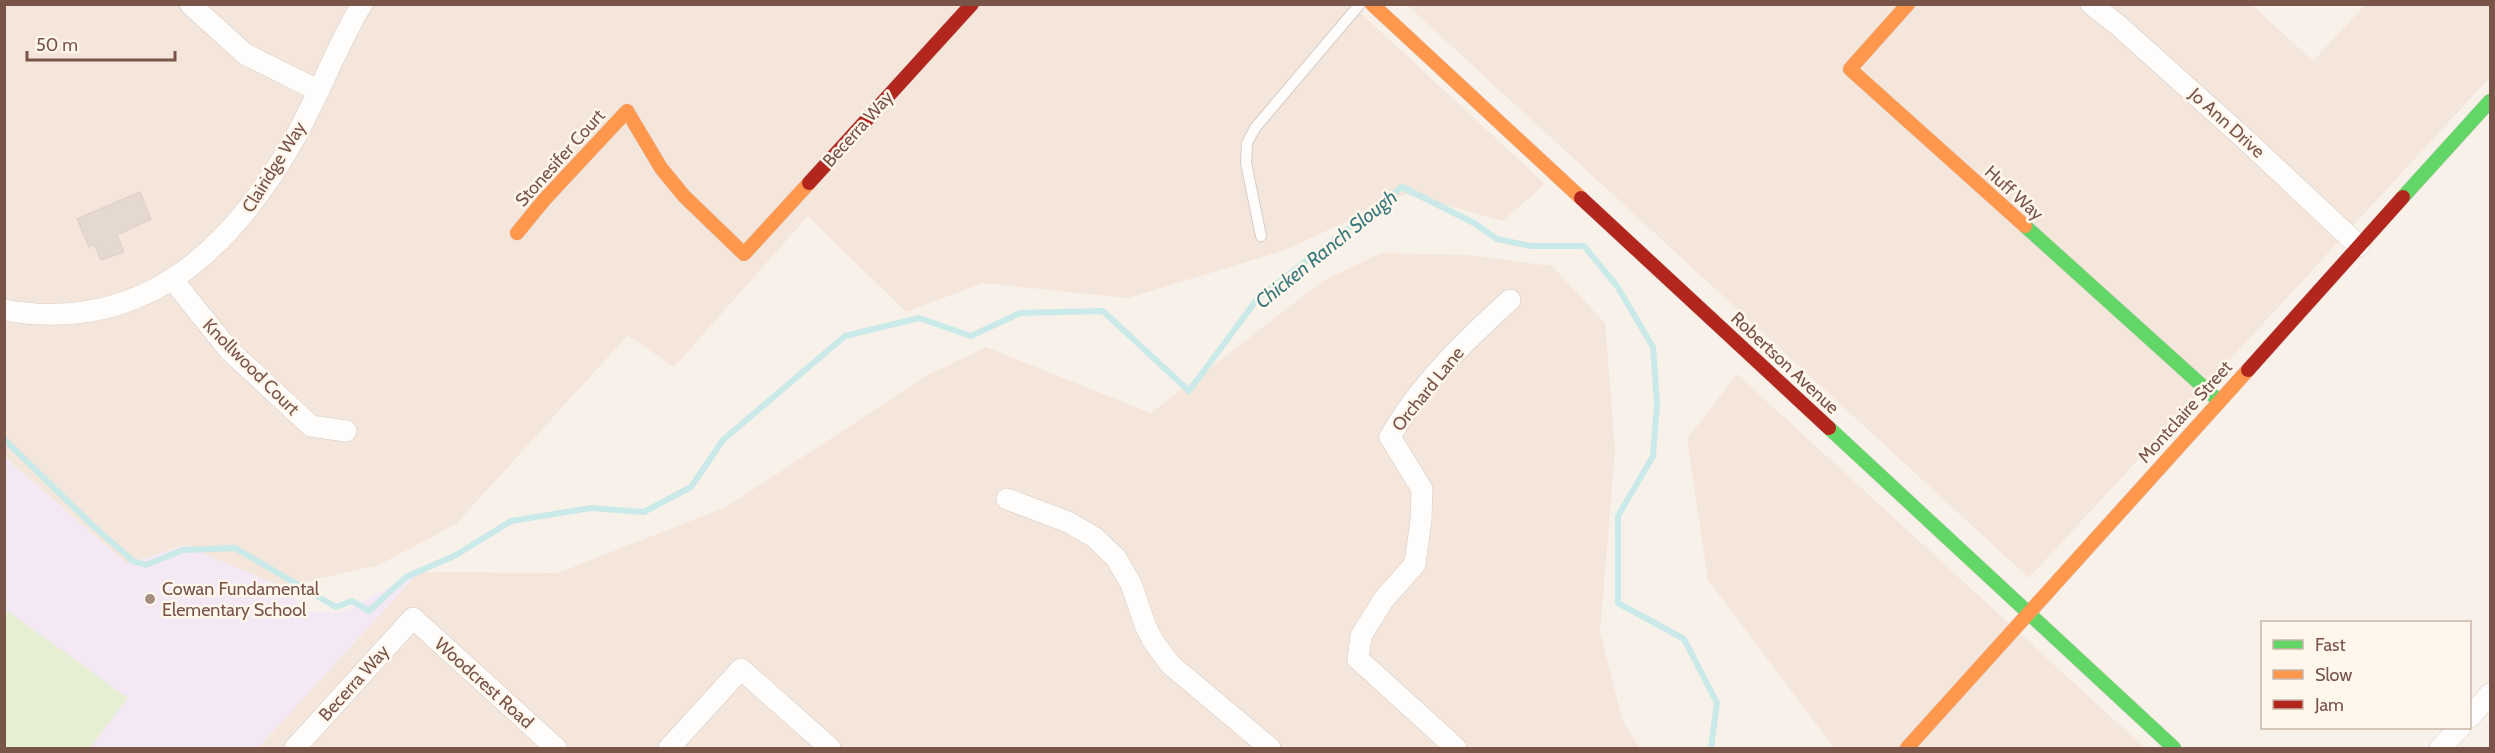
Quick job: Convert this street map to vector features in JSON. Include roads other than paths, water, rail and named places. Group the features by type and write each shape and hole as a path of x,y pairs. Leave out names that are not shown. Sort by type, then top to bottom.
{"street":[{"path":"190,4 246,54 319,91"},
{"name":"Clairidge Way","path":"4,310 30,315 60,316 89,313 136,298 172,279 218,243 243,216 270,179 319,91 362,4"},
{"name":"Becerra Way","path":"744,254 972,4"},
{"name":"Robertson Avenue","path":"1372,4 2174,748"},
{"name":"Huff Way","path":"1908,4 1850,69 2219,401"},
{"name":"Jo Ann Drive","path":"2091,4 2238,132 2359,246"},
{"name":"Montclaire Street","path":"1907,748 2490,100"},
{"name":"Stonesifer Court","path":"517,233 544,200 627,111 661,168 684,196 744,254"},
{"name":"Knollwood Court","path":"172,279 230,350 311,426 346,431"},
{"name":"Orchard Lane","path":"1456,748 1358,659 1361,636 1384,599 1415,564 1421,520 1422,489 1390,437 1400,419 1457,351 1510,300"},
{"path":"1007,499 1068,522 1094,537 1116,558 1131,584 1153,641 1171,665 1270,748"},
{"name":"Becerra Way","path":"295,748 413,618"},
{"name":"Woodcrest Road","path":"413,618 556,748"},
{"path":"669,748 741,669 830,748"},
{"path":"2471,715 2490,694"},
{"path":"2440,748 2459,729"}],"lane":[{"path":"1261,237 1246,163 1247,142 1255,128 1360,4"}],"waterway":[{"name":"Chicken Ranch Slough","path":"4,439 90,523 133,561 146,565 183,550 235,548 336,607 352,601 369,611 406,577 456,555 511,521 591,508 644,512 691,487 723,440 845,336 919,318 971,336 1020,313 1103,311 1189,391 1258,298 1402,187 1474,223 1497,239 1531,246 1584,246 1617,286 1653,347 1657,404 1653,456 1618,516 1618,603 1684,639 1717,703 1711,748"}],"place":[{"name":"Cowan Fundamental Elementary School","path":"150,599"}]}
